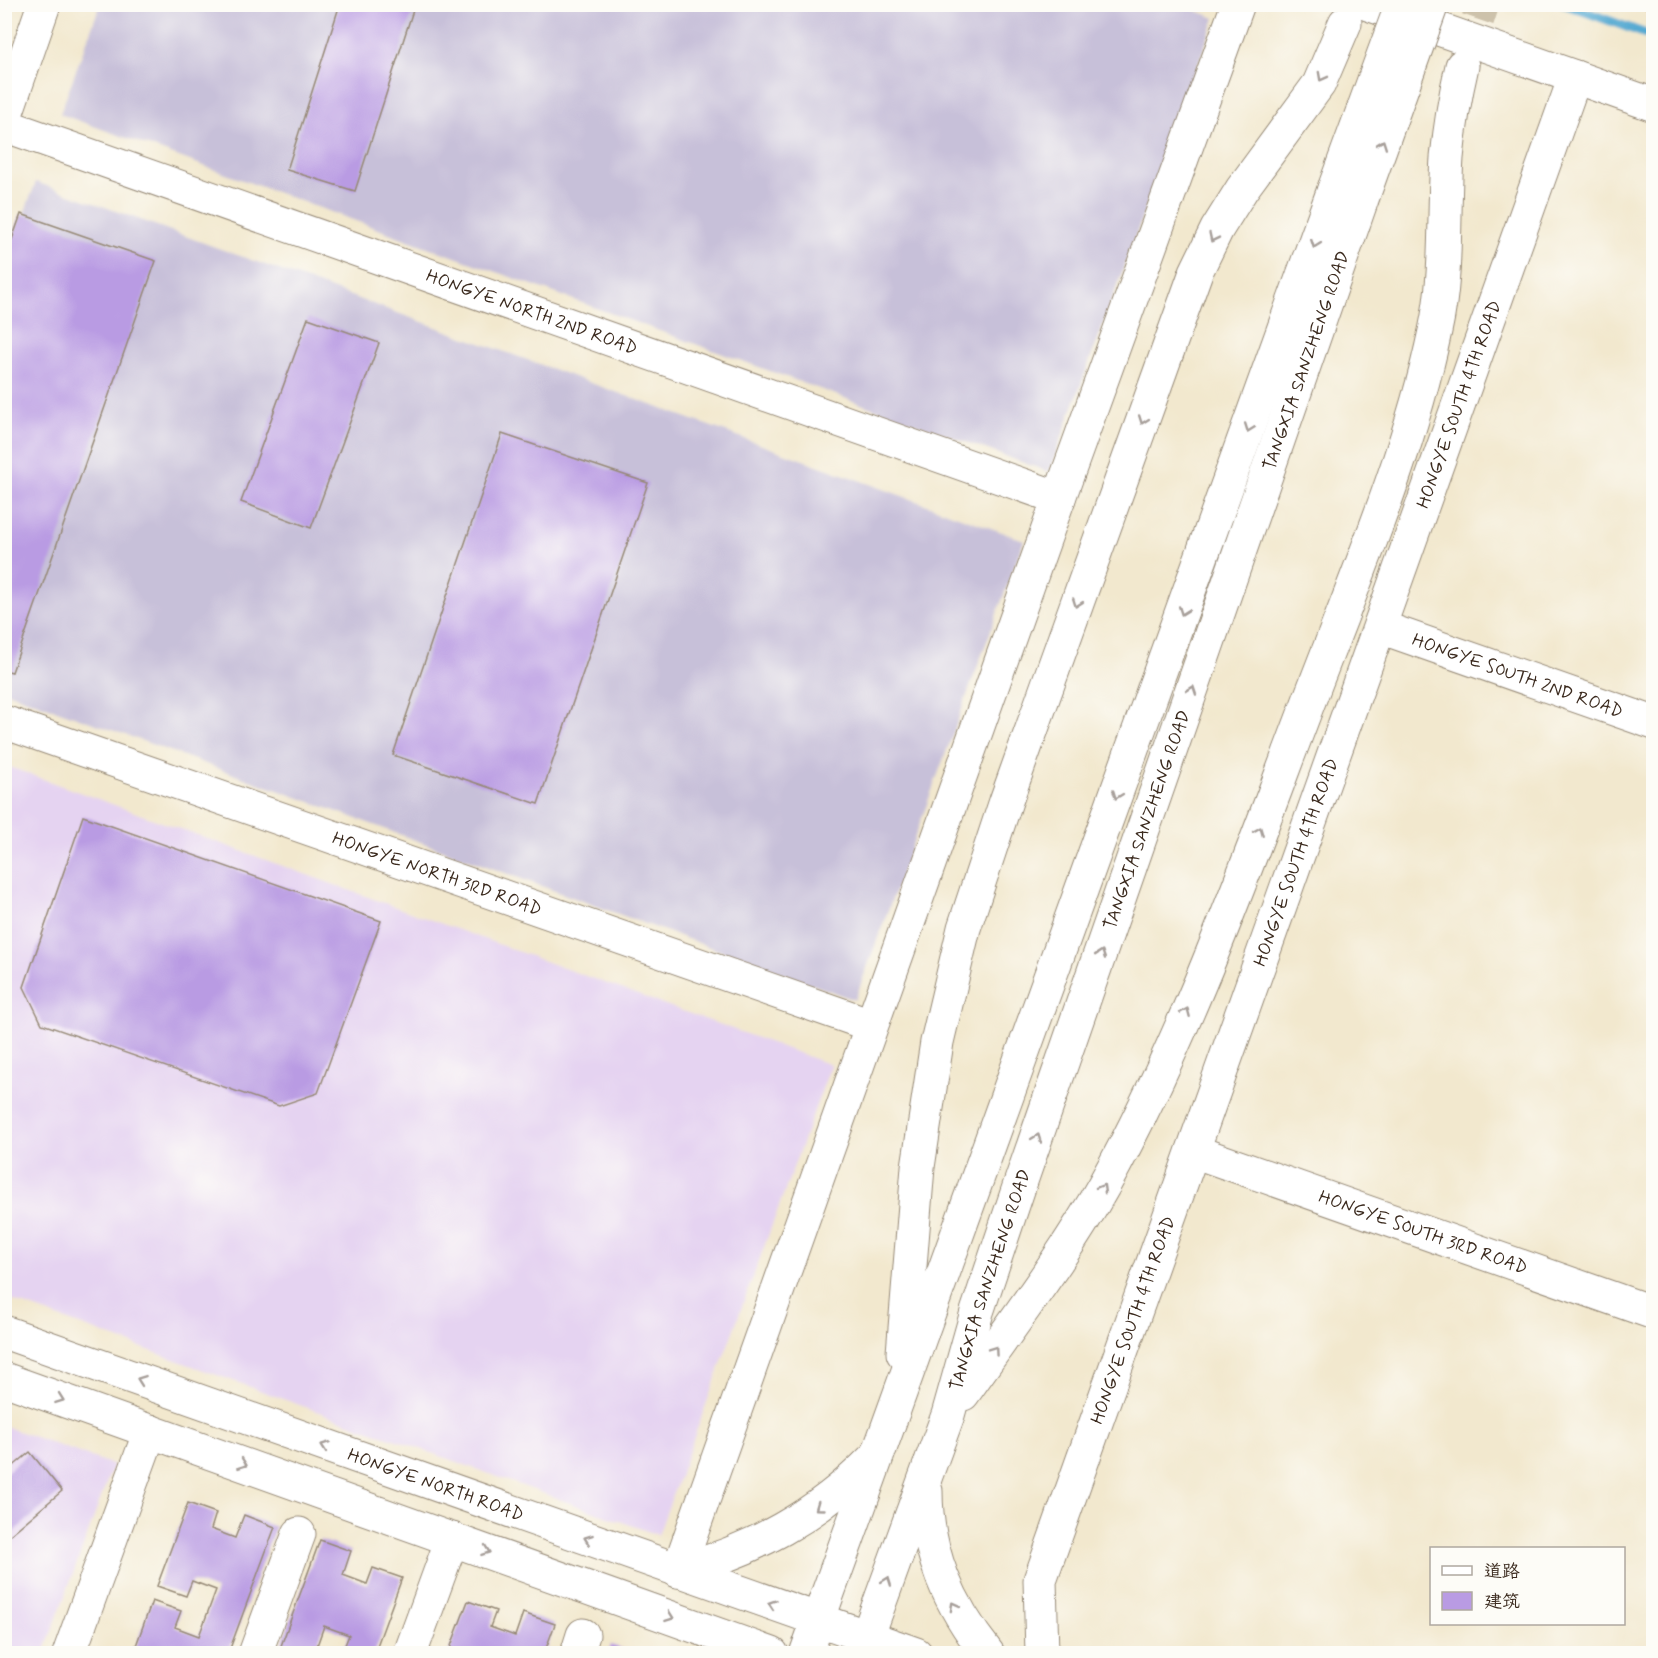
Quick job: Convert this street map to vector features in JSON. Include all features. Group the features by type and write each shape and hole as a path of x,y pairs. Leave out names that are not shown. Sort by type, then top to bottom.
{"main road":[{"path":"4,120 44,4"},
{"path":"678,1571 1059,498 1238,4"},
{"name":"TANGXIA SANZHENG ROAD","path":"864,1645 948,1415 977,1312 1348,194 1402,4"},
{"name":"TANGXIA SANZHENG ROAD","path":"806,1653 899,1395 1348,194 1432,4"},
{"path":"899,1395 918,1167 937,1042 964,928 1006,801 1196,272 1217,229 1242,189 1319,84 1357,14 1575,77 1653,105"},
{"path":"948,1415 1038,1287 1103,1188 1148,1100 1258,835 1361,565 1411,421 1436,330 1446,260 1447,160 1455,98 1462,66"},
{"name":"HONGYE SOUTH 4TH ROAD","path":"1042,1653 1040,1580 1575,77"},
{"name":"HONGYE NORTH 2ND ROAD","path":"4,125 1059,498"},
{"name":"HONGYE SOUTH 2ND ROAD","path":"1380,627 1653,723"},
{"name":"HONGYE NORTH 3RD ROAD","path":"4,722 871,1025"},
{"name":"HONGYE SOUTH 3RD ROAD","path":"1193,1151 1653,1313"},
{"name":"HONGYE NORTH ROAD","path":"4,1332 817,1619 864,1645 915,1653"},
{"path":"4,1379 772,1653"},
{"path":"69,1653 150,1431"},
{"path":"678,1571 742,1551 783,1531 829,1499 878,1453"},
{"path":"926,1476 930,1541 939,1574 952,1603 988,1653"},
{"path":"255,1653 299,1534"},
{"path":"410,1653 452,1539"}],"shaded area":[{"path":"1179,4 1215,18 1049,472 60,114 100,5"},
{"path":"36,182 1024,540 855,1000 5,691 4,267"},
{"path":"4,765 831,1065 658,1535 5,1298"},
{"path":"4,1426 113,1465 44,1653 5,1653"}],"building":[{"path":"340,4 415,4 355,191 287,170"},
{"path":"21,214 156,261 12,672 4,670 4,262"},
{"path":"308,318 379,343 311,528 241,502"},
{"path":"502,434 648,483 538,804 393,755"},
{"path":"83,816 381,921 318,1093 279,1106 42,1024 24,987"},
{"path":"30,1452 62,1491 4,1540 4,1474"},
{"path":"188,1503 216,1513 211,1529 235,1538 244,1515 275,1527 228,1654 133,1654 152,1601 181,1611 175,1627 199,1636 216,1590 192,1581 186,1596 157,1586"},
{"path":"320,1540 351,1551 343,1575 367,1584 373,1568 402,1578 374,1654 352,1654 343,1650 349,1635 324,1626 314,1654 278,1654"},
{"path":"468,1601 496,1611 490,1627 515,1636 523,1613 555,1624 544,1654 448,1654"},
{"path":"611,1645 633,1653 633,1654 608,1654"}],"waterway":[{"path":"1564,4 1654,37"}],"tunnel":[{"path":"1462,66 1483,4"}],"railway":[{"path":"1640,4 1654,9"}]}
